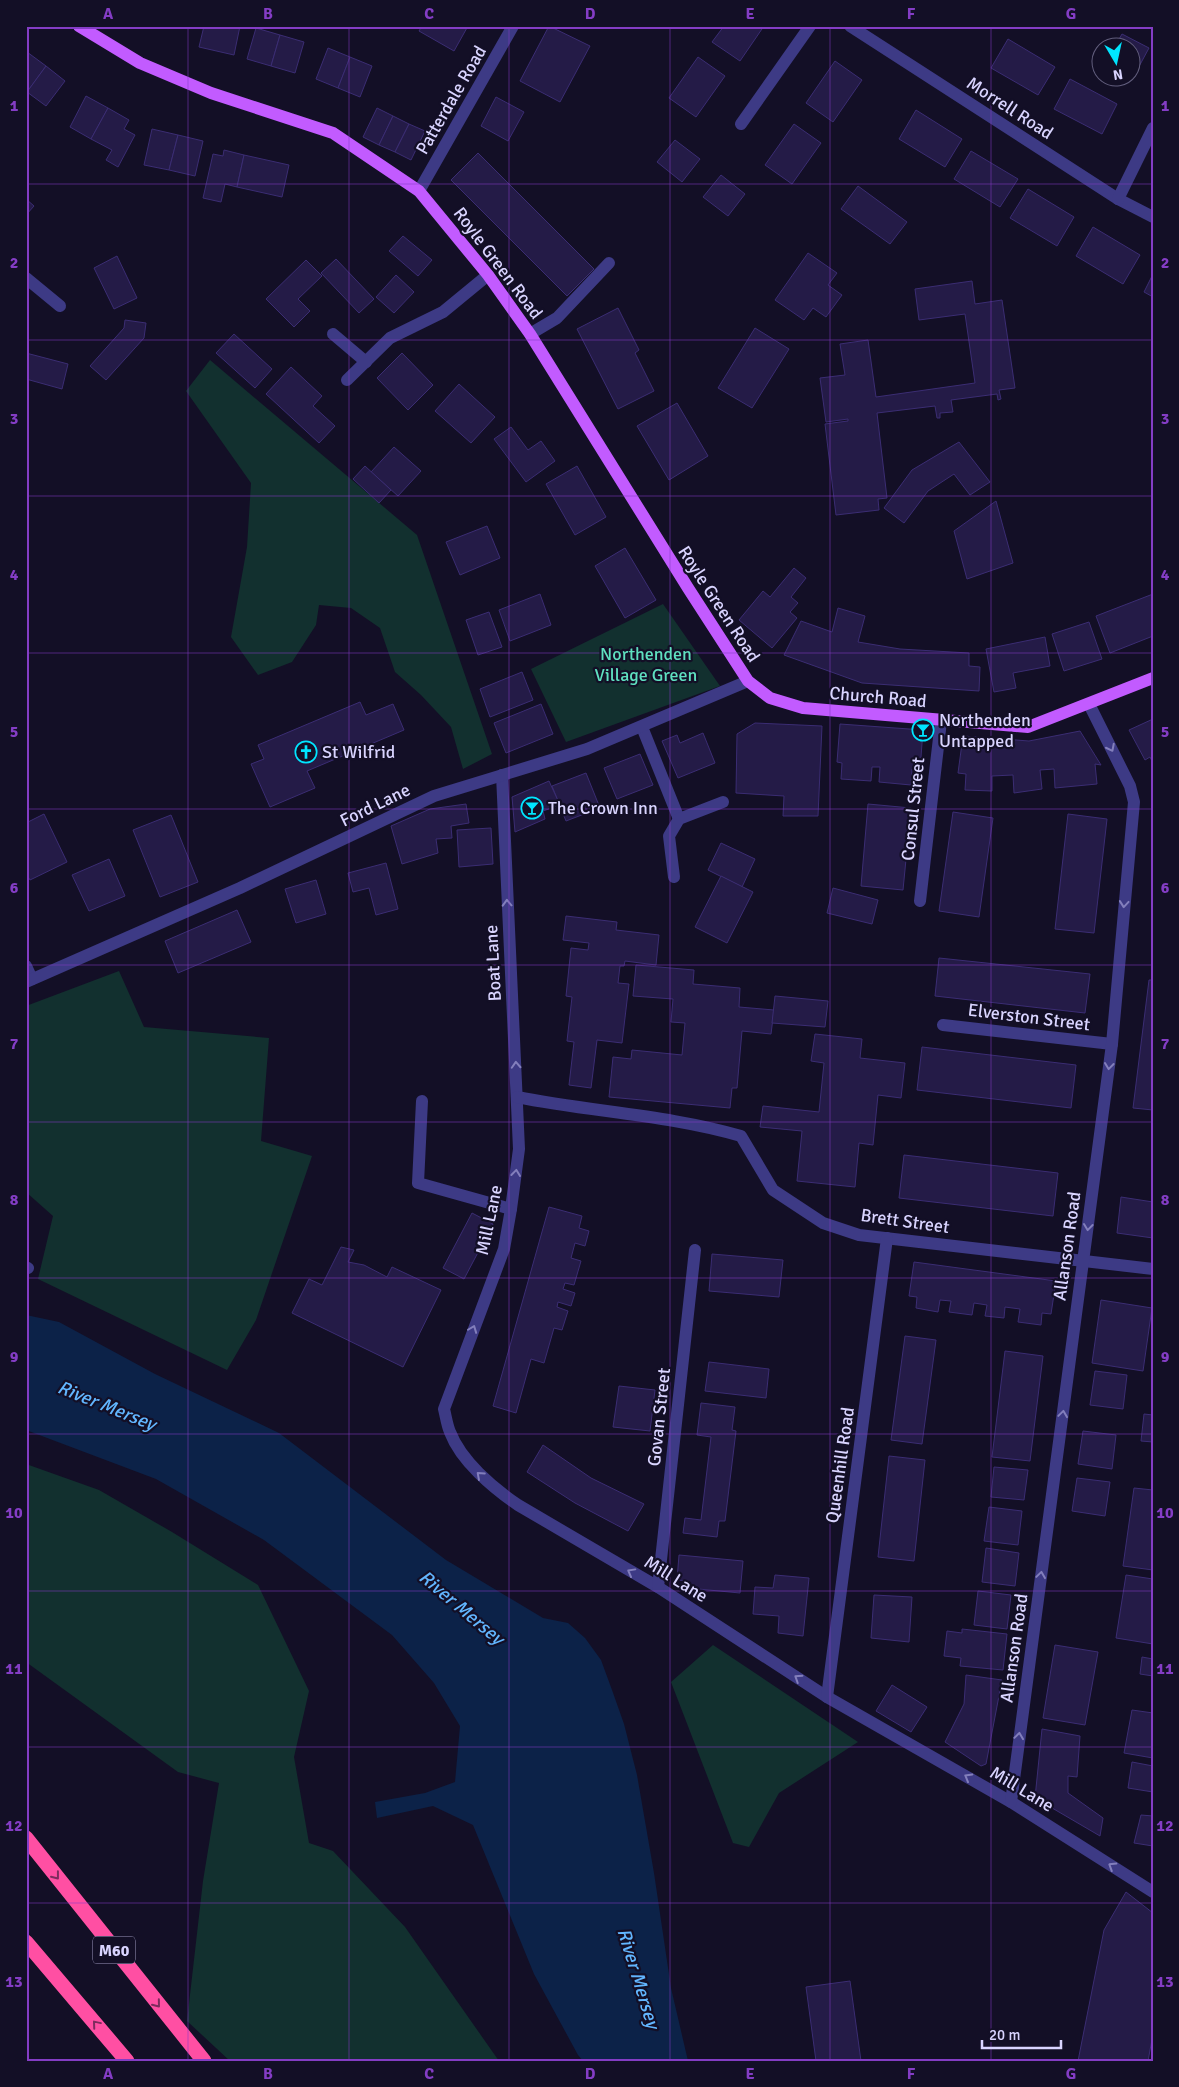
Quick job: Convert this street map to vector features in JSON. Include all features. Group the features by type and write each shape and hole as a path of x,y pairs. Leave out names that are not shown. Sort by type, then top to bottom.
{"highway":[{"name":"M60","path":"26,1838 204,2061"},
{"path":"26,1942 127,2061"}],"main road":[{"name":"Royle Green Road","path":"79,26 140,63 211,92 334,133 419,191 488,276 530,334 748,682"},
{"name":"Church Road","path":"748,682 770,698 803,708 1028,727 1153,678"}],"street":[{"name":"Patterdale Road","path":"419,191 513,26"},
{"path":"741,124 810,26"},
{"name":"Morrell Road","path":"850,26 1118,199 1153,217"},
{"path":"1118,199 1153,128"},
{"path":"530,334 557,318 609,263"},
{"path":"347,380 390,338 443,312 488,276"},
{"path":"26,278 60,306"},
{"path":"333,334 366,362"},
{"name":"Ford Lane","path":"29,980 240,888 434,796 587,748 748,682"},
{"name":"Allanson Road","path":"1010,1802 1112,1044 1134,802 1130,786 1088,704"},
{"name":"Consul Street","path":"920,901 941,721"},
{"path":"642,727 679,819"},
{"name":"Boat Lane","path":"502,775 519,1149"},
{"path":"674,877 669,836 679,819 722,802"},
{"path":"26,966 29,980"},
{"name":"Elverston Street","path":"943,1025 1112,1044"},
{"name":"Brett Street","path":"517,1097 565,1107 704,1125 741,1136 773,1190 823,1223 859,1235 1153,1269"},
{"path":"422,1102 418,1183 511,1209"},
{"name":"Mill Lane","path":"519,1149 504,1249 444,1409 450,1434 472,1467 502,1494 583,1545 658,1587 827,1697 1010,1802 1153,1892"},
{"name":"Queenhill Road","path":"827,1697 887,1238"},
{"name":"Govan Street","path":"658,1587 695,1250"}],"green space":[{"path":"210,360 417,535 492,754 463,769 451,727 421,695 395,672 380,628 351,608 319,605 316,625 292,662 258,675 231,637 247,547 251,483 186,391"},
{"name":"Northenden Village Green","path":"663,604 720,686 566,742 531,669"},
{"path":"119,971 144,1027 269,1038 261,1141 312,1156 256,1320 227,1370 38,1279 53,1216 26,1192 26,1006"},
{"path":"26,1464 99,1490 258,1585 309,1691 294,1757 309,1843 333,1851 405,1927 499,2061 230,2061 187,2021 203,1881 219,1783 178,1772 26,1662"},
{"path":"713,1645 858,1742 779,1793 749,1847 733,1843 671,1682"}],"water":[{"name":"River Mersey","path":"26,1315 59,1322 155,1374 279,1433 446,1560 543,1618 568,1623 585,1638 601,1660 624,1724 637,1775 671,1988 688,2061 583,2061 534,1974 473,1825 433,1806 377,1818 375,1802 425,1793 455,1782 460,1726 434,1683 392,1635 264,1540 156,1479 26,1430"}],"building":[{"path":"204,26 240,26 234,55 199,47"},
{"path":"422,26 468,26 454,51 419,31"},
{"path":"549,26 590,46 560,102 520,81"},
{"path":"724,26 764,26 740,61 712,42"},
{"path":"256,28 280,35 271,66 247,59"},
{"path":"1122,34 1130,38 1120,38"},
{"path":"280,35 304,42 295,73 271,66"},
{"path":"1008,39 1055,67 1038,95 991,68"},
{"path":"1142,44 1149,48 1142,61"},
{"path":"328,48 350,57 338,88 316,79"},
{"path":"26,53 46,66 27,92"},
{"path":"350,57 372,66 360,97 338,88"},
{"path":"698,57 725,76 696,117 669,98"},
{"path":"835,61 862,80 833,122 806,103"},
{"path":"46,66 65,81 46,106 27,92"},
{"path":"1070,79 1117,104 1102,134 1054,109"},
{"path":"86,96 108,108 91,139 70,127"},
{"path":"496,97 524,112 508,141 481,126"},
{"path":"108,108 129,120 124,129 135,135 118,167 106,160 112,150 91,139"},
{"path":"377,108 393,116 379,145 363,137"},
{"path":"916,110 962,139 945,167 899,139"},
{"path":"393,116 409,124 395,152 379,145"},
{"path":"409,124 425,131 411,160 395,152"},
{"path":"794,124 821,143 792,184 765,165"},
{"path":"152,129 178,135 169,170 144,165"},
{"path":"178,135 203,141 195,176 169,170"},
{"path":"675,140 700,159 682,182 657,162"},
{"path":"224,150 244,155 237,187 225,184 221,202 203,198 213,154 223,156"},
{"path":"971,151 1018,179 1000,207 954,179"},
{"path":"478,153 594,269 567,296 451,180"},
{"path":"244,155 289,165 282,197 237,187"},
{"path":"721,175 745,194 728,216 703,197"},
{"path":"858,186 907,222 890,244 841,209"},
{"path":"1028,189 1074,217 1057,246 1010,218"},
{"path":"26,199 34,206 26,215"},
{"path":"1093,227 1140,255 1123,284 1076,256"},
{"path":"403,236 432,260 418,276 389,251"},
{"path":"808,253 837,273 828,285 842,295 826,317 813,308 804,320 775,300"},
{"path":"117,256 137,298 114,309 94,268"},
{"path":"336,259 374,299 359,313 321,273"},
{"path":"306,260 322,276 298,299 310,311 294,327 266,299"},
{"path":"1153,274 1153,297 1144,292"},
{"path":"396,275 414,292 394,313 376,297"},
{"path":"972,281 975,304 1002,300 1015,388 999,390 1001,399 998,400 997,394 951,400 953,412 940,413 940,418 937,418 935,406 877,413 887,498 878,499 879,510 836,515 825,424 848,421 848,419 826,422 820,378 845,375 840,344 868,340 876,397 975,383 965,314 919,320 915,289"},
{"path":"618,308 639,350 635,353 654,391 618,409 577,329"},
{"path":"125,320 146,323 144,338 106,380 90,366 124,328"},
{"path":"755,328 789,349 752,408 718,388"},
{"path":"234,334 272,369 255,388 216,353"},
{"path":"26,353 68,364 62,389 26,379"},
{"path":"402,353 433,385 408,410 377,378"},
{"path":"291,367 322,396 313,406 335,426 319,443 266,394"},
{"path":"459,384 495,417 471,443 435,411"},
{"path":"677,403 708,456 669,480 637,426"},
{"path":"511,427 528,450 541,441 555,461 526,482 494,439"},
{"path":"959,442 990,482 970,495 954,474 928,491 904,523 884,508 912,470"},
{"path":"394,447 421,471 398,496 371,472"},
{"path":"365,466 391,490 379,503 353,479"},
{"path":"577,466 606,517 575,535 546,484"},
{"path":"996,501 1013,563 967,579 954,531"},
{"path":"487,526 500,558 460,575 446,542"},
{"path":"625,548 656,600 625,618 595,566"},
{"path":"794,568 806,578 791,597 798,603 790,612 797,618 772,648 739,620 763,591 770,597"},
{"path":"540,594 551,625 510,641 499,610"},
{"path":"1153,594 1153,636 1110,653 1096,616"},
{"path":"838,608 865,616 858,642 900,649 969,653 969,666 980,667 979,691 862,683 784,655 801,621 832,632"},
{"path":"489,612 502,647 478,655 466,620"},
{"path":"1089,622 1102,659 1064,671 1052,634"},
{"path":"1045,637 1050,666 1013,673 1016,688 994,692 986,649"},
{"path":"522,672 533,700 490,717 480,689"},
{"name":"St Wilfrid","path":"360,702 366,715 393,704 404,730 307,771 315,788 270,807 251,764 264,759 258,745"},
{"path":"541,704 553,734 506,753 494,723"},
{"path":"1153,719 1153,763 1150,757 1145,760 1129,730"},
{"path":"755,723 822,726 818,816 783,816 784,796 736,793 737,734"},
{"path":"840,724 923,730 920,770 912,769 911,785 879,782 880,767 872,767 871,781 841,779 842,763 837,762"},
{"path":"1080,731 1101,765 1095,764 1097,784 1055,788 1054,769 1040,770 1042,789 1014,793 1013,775 992,776 992,791 965,790 966,774 958,773 963,736 1029,741"},
{"path":"703,733 715,763 678,778 662,741 677,735 680,743"},
{"path":"640,754 653,785 617,799 604,768"},
{"path":"586,773 600,808 566,821 552,786"},
{"name":"The Crown Inn","path":"549,781 560,805 543,811 545,819 515,832 512,797"},
{"path":"466,804 469,823 451,826 452,838 436,839 438,853 402,864 391,826 430,809"},
{"path":"868,804 911,808 903,890 861,886"},
{"path":"953,812 993,818 979,917 939,911"},
{"path":"44,814 67,862 30,880 26,873 26,823"},
{"path":"1068,814 1107,819 1094,933 1055,929"},
{"path":"171,815 198,882 160,897 133,830"},
{"path":"491,828 493,864 459,867 457,830"},
{"path":"721,843 755,859 742,887 708,870"},
{"path":"109,859 125,896 89,911 72,875"},
{"path":"386,863 398,909 376,915 369,888 353,892 348,873"},
{"path":"721,876 753,892 727,943 695,927"},
{"path":"316,880 326,914 296,923 285,889"},
{"path":"833,888 878,900 872,924 827,913"},
{"path":"237,910 251,942 178,973 165,941"},
{"path":"566,916 617,922 616,930 659,935 656,965 625,961 624,966 620,966 618,983 629,984 622,1043 597,1040 591,1088 569,1085 574,1042 567,1041 572,997 566,996 571,948 588,950 589,943 563,940"},
{"path":"939,958 1090,974 1085,1013 935,996"},
{"path":"636,965 694,970 693,984 740,988 739,1007 774,1010 771,1034 742,1031 737,1088 732,1088 730,1108 609,1097 613,1057 631,1059 632,1050 682,1055 685,1023 671,1022 673,999 633,996"},
{"path":"1149,980 1153,980 1153,1110 1133,1108"},
{"path":"775,996 828,1001 825,1027 772,1023"},
{"path":"815,1034 862,1039 860,1058 905,1063 901,1098 878,1095 873,1145 859,1143 855,1187 797,1181 802,1131 760,1127 763,1106 819,1112 824,1063 811,1061"},
{"path":"922,1047 1076,1065 1071,1108 917,1090"},
{"path":"904,1155 1058,1173 1053,1216 899,1198"},
{"path":"1121,1197 1153,1202 1153,1238 1117,1233"},
{"path":"549,1207 582,1216 579,1228 589,1231 585,1246 575,1243 571,1258 581,1261 574,1285 565,1283 563,1289 575,1293 571,1306 558,1302 557,1307 568,1311 562,1330 554,1328 544,1363 531,1359 516,1413 493,1406"},
{"path":"472,1213 493,1224 464,1279 443,1268"},
{"path":"341,1247 354,1250 348,1262 364,1265 387,1277 392,1267 441,1290 403,1367 292,1313 309,1279 322,1285"},
{"path":"712,1254 783,1260 779,1297 709,1291"},
{"path":"914,1262 1056,1281 1051,1314 1042,1313 1041,1325 1018,1322 1020,1309 1005,1307 1004,1318 985,1316 987,1305 974,1303 972,1315 949,1312 951,1301 940,1300 938,1312 916,1308 917,1297 909,1296"},
{"path":"1101,1300 1152,1308 1143,1371 1092,1363"},
{"path":"905,1336 936,1340 922,1444 891,1440"},
{"path":"1005,1351 1043,1356 1030,1461 992,1457"},
{"path":"709,1362 769,1369 766,1398 705,1391"},
{"path":"1095,1371 1127,1375 1123,1409 1090,1405"},
{"path":"619,1386 655,1390 650,1431 613,1427"},
{"path":"701,1403 735,1407 732,1430 736,1431 725,1521 719,1521 717,1537 683,1533 685,1518 701,1520 711,1437 697,1435"},
{"path":"1144,1414 1153,1415 1153,1442 1141,1441"},
{"path":"1083,1431 1116,1435 1112,1469 1078,1464"},
{"path":"543,1445 591,1478 644,1504 628,1531 575,1503 527,1472"},
{"path":"889,1456 925,1460 914,1561 878,1557"},
{"path":"994,1467 1028,1470 1024,1500 991,1497"},
{"path":"1077,1478 1110,1482 1105,1516 1072,1511"},
{"path":"1134,1488 1153,1490 1153,1570 1123,1566"},
{"path":"989,1507 1022,1511 1018,1545 984,1541"},
{"path":"986,1548 1019,1553 1015,1586 982,1582"},
{"path":"679,1555 743,1561 740,1593 688,1588 689,1581 677,1580"},
{"path":"775,1575 809,1578 803,1636 778,1633 779,1616 753,1614 755,1587 773,1588"},
{"path":"1126,1575 1153,1579 1153,1644 1116,1638"},
{"path":"978,1591 1011,1595 1007,1629 974,1625"},
{"path":"874,1595 912,1597 909,1642 871,1638"},
{"path":"962,1629 1007,1634 1003,1670 960,1666 961,1658 944,1656 947,1631 962,1633"},
{"path":"1055,1645 1098,1652 1085,1725 1043,1718"},
{"path":"1142,1657 1153,1659 1153,1676 1140,1674"},
{"path":"966,1675 1002,1680 986,1764 981,1766 945,1742 964,1704"},
{"path":"892,1685 927,1707 911,1732 876,1711"},
{"path":"1132,1710 1153,1713 1153,1758 1124,1753"},
{"path":"1042,1729 1080,1736 1077,1777 1068,1776 1068,1793 1103,1818 1100,1836 1035,1798"},
{"path":"1132,1762 1153,1766 1153,1792 1128,1788"},
{"path":"1141,1815 1153,1816 1153,1846 1134,1843"},
{"path":"1126,1892 1153,1913 1153,2034 1148,2061 1078,2061 1104,1930"},
{"path":"850,1981 861,2061 816,2061 806,1987"}],"place":[{"name":"Northenden Untapped","path":"923,730"},
{"name":"St Wilfrid","path":"306,752"},
{"name":"The Crown Inn","path":"532,808"}]}
